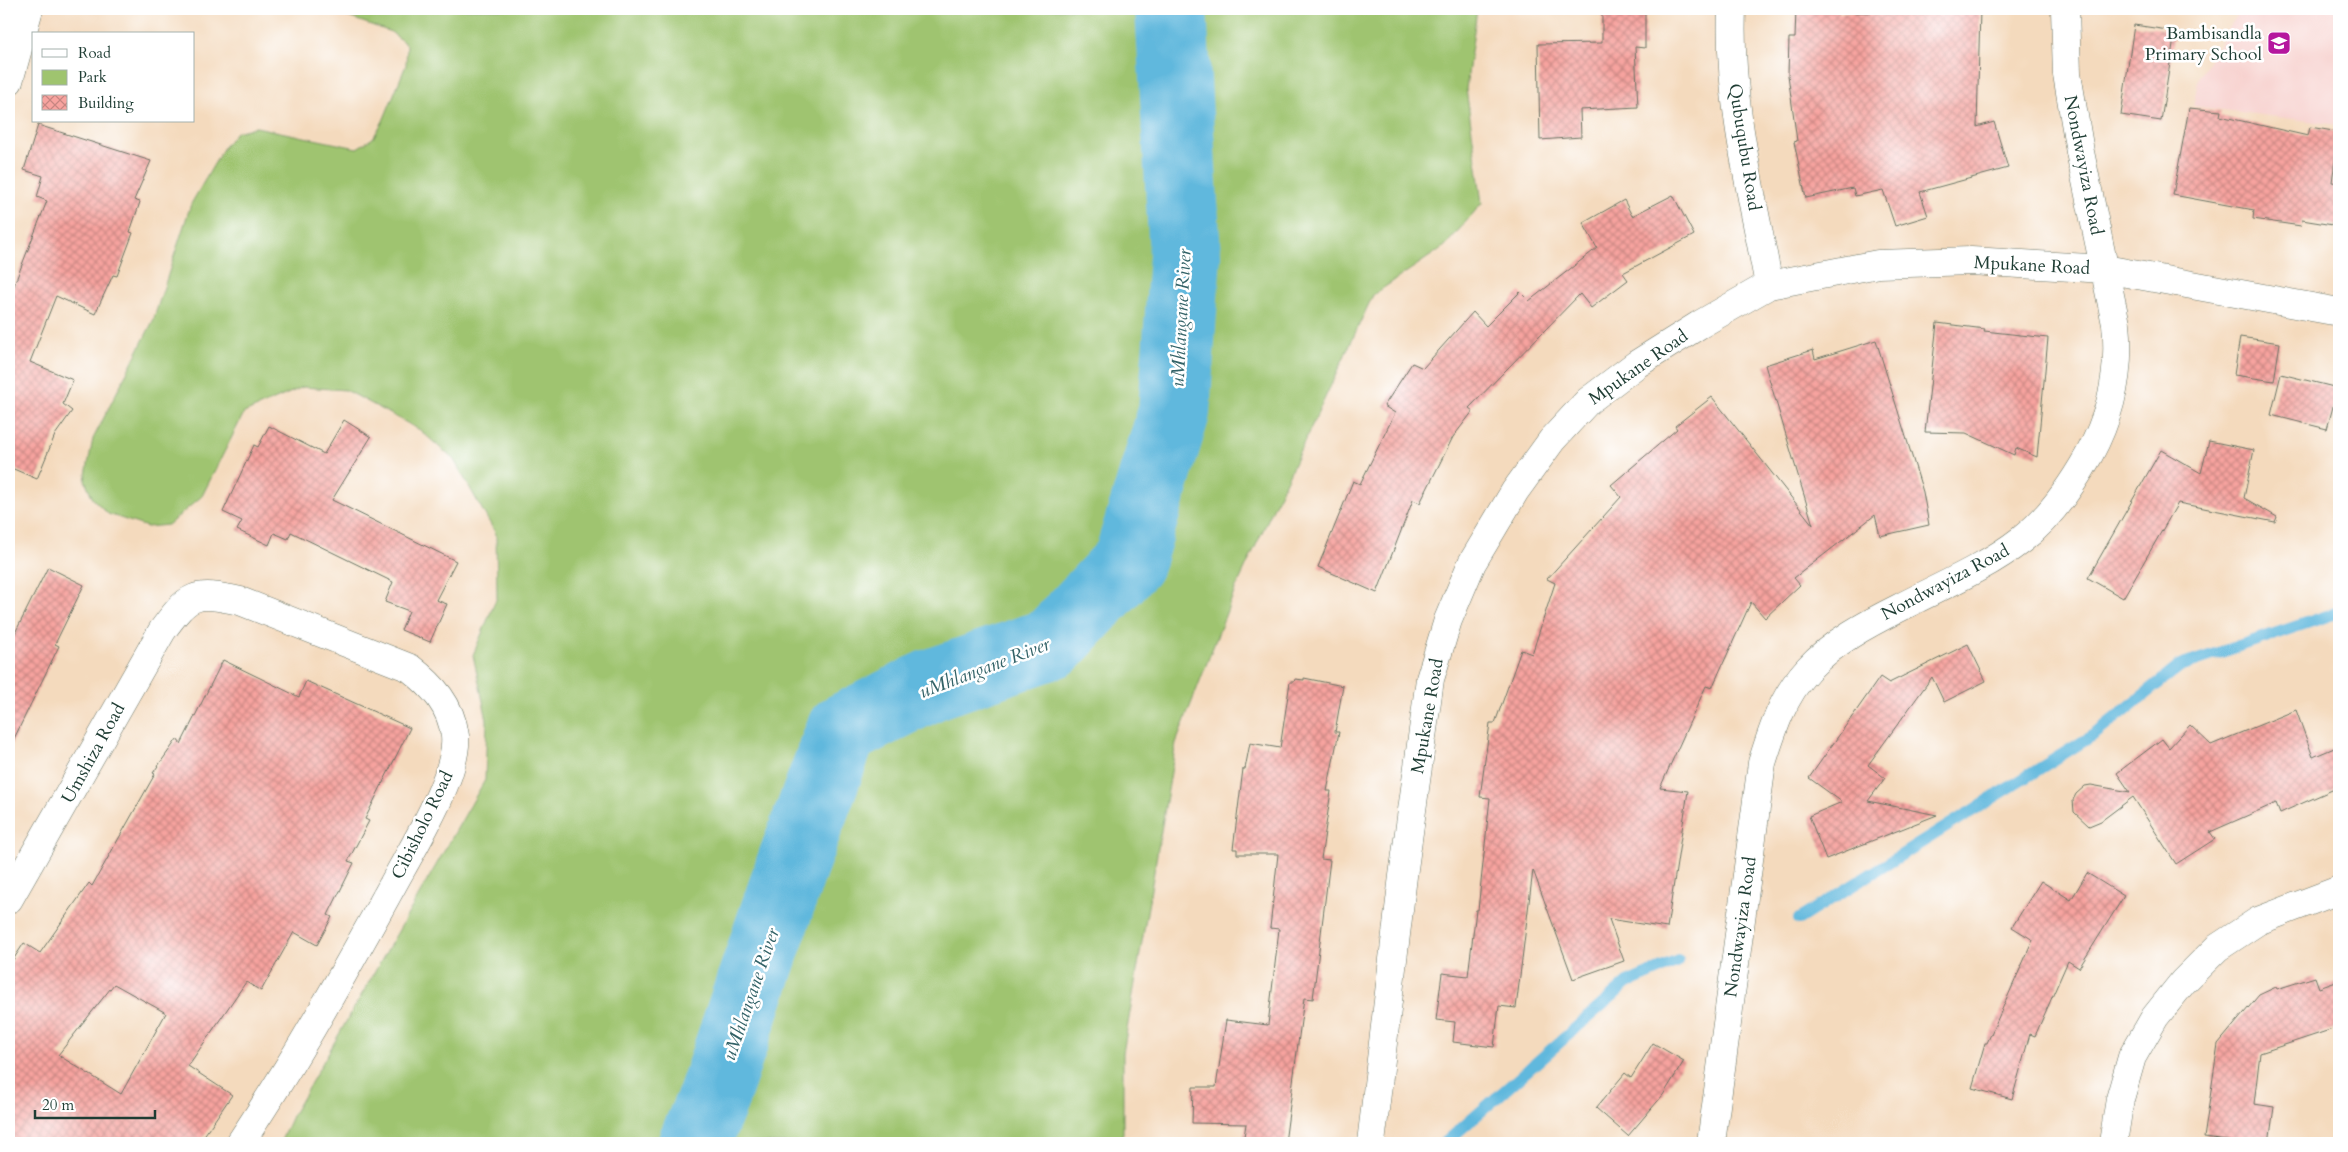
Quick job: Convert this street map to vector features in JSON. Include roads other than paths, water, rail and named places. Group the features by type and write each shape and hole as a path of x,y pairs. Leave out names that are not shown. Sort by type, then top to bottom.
{"street":[{"path":"9,81 29,9"},
{"name":"Qubuqubu Road","path":"1732,9 1730,48 1737,118 1769,285"},
{"name":"Nondwayiza Road","path":"1711,1143 1762,763 1786,697 1809,668 1860,628 1983,565 2022,540 2054,509 2075,480 2095,444 2109,410 2117,377 2119,349 2105,269 2080,152 2067,74 2065,9"},
{"name":"Mpukane Road","path":"1371,1143 1403,876 1430,679 1448,620 1472,563 1515,491 1552,440 1588,401 1637,364 1699,324 1769,285 1878,264 1971,261 2105,269 2339,312"},
{"name":"Cibisholo Road","path":"180,607 194,597 218,596 240,601 410,668 431,685 449,712 455,736 454,758 434,810 324,1010 240,1143"},
{"name":"Umshiza Road","path":"9,899 162,631 180,607"},
{"path":"2114,1143 2120,1099 2132,1056 2155,1017 2183,982 2217,948 2258,921 2339,890"}],"waterway":[{"name":"uMhlangane River","path":"694,1143 713,1098 793,862 842,730 931,685 1052,643 1129,561 1174,412 1185,255 1171,9"},
{"path":"1799,919 2095,734 2180,666 2339,612"},
{"path":"1445,1143 1627,983 1678,961"}],"place":[{"name":"Bambisandla Primary School","path":"2279,43"}]}
